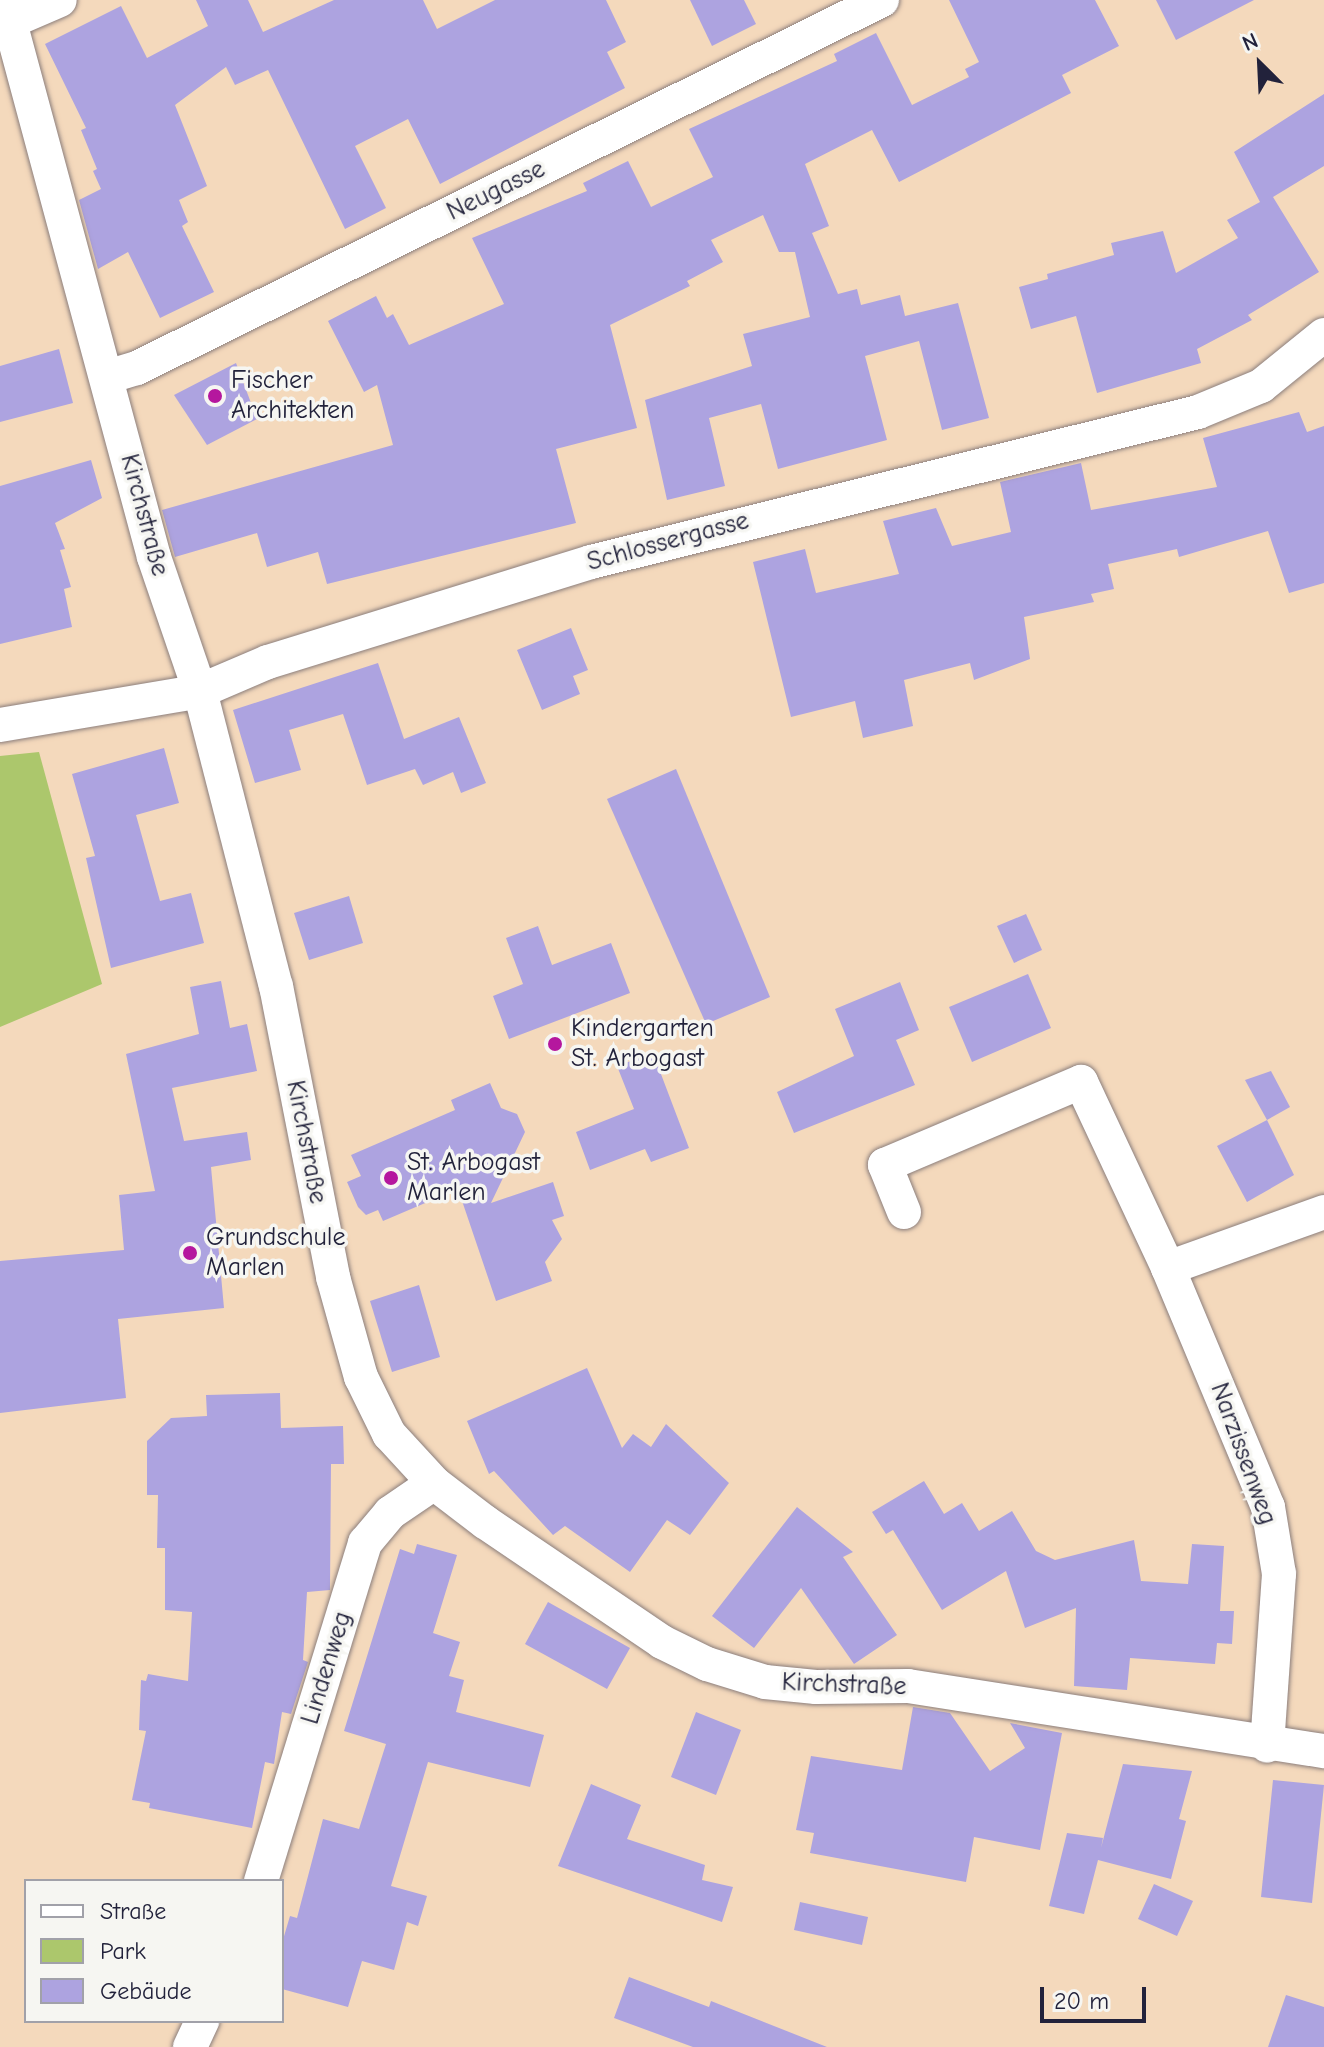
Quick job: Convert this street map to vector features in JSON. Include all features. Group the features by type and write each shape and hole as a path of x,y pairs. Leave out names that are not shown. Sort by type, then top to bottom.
{"street":[{"path":"5,16 60,0"},
{"name":"Neugasse","path":"107,377 151,361 882,0"},
{"name":"Kirchstraße","path":"5,16 107,377 154,557 200,691 276,986 333,1277 357,1363 389,1434 434,1483 662,1642 707,1664 765,1682 816,1687 908,1686 1001,1697 1267,1746 1324,1751"},
{"name":"Schlossergasse","path":"0,725 200,691 268,662 591,562 1198,412 1261,386 1324,335"},
{"name":"Narzissenweg","path":"904,1212 885,1165 1081,1082 1168,1268 1268,1507 1279,1574 1267,1746"},
{"path":"1168,1268 1324,1212"},
{"name":"Lindenweg","path":"262,1879 365,1543 390,1513 434,1483"},
{"path":"190,2047 201,2023"}],"green space":[{"path":"39,752 102,984 0,1027 0,756"}],"building":[{"path":"196,0 248,0 263,32 334,0 423,0 437,29 495,0 606,0 626,42 607,52 625,88 440,184 408,119 355,146 386,208 345,229 268,70 235,85 226,67 175,105 207,186 179,200 188,222 182,226 214,292 160,318 128,252 98,269 79,200 101,189 93,171 97,169 81,130 86,128 45,44 121,6 147,58 208,26"},
{"path":"690,0 744,0 756,24 712,46"},
{"path":"949,0 1095,0 1119,46 1062,75 1071,93 899,182 872,130 805,164 829,226 812,233 838,294 857,289 861,305 900,295 905,316 958,303 989,418 942,430 919,341 865,356 887,440 778,469 761,404 709,418 725,486 667,500 645,400 752,366 743,334 810,317 795,252 779,252 763,215 711,240 723,262 687,281 690,286 610,325 637,428 556,449 576,523 327,584 318,552 267,567 257,533 175,557 162,510 393,445 377,385 364,392 328,321 376,296 387,318 393,314 409,345 504,304 472,238 587,191 583,183 628,161 651,207 713,177 689,129 837,61 834,54 876,33 912,105 969,77 965,69 979,62"},
{"path":"1156,0 1254,0 1176,40"},
{"path":"1324,94 1324,166 1273,197 1319,272 1248,315 1252,320 1197,349 1201,363 1097,393 1076,316 1031,329 1019,287 1048,279 1047,274 1114,255 1111,243 1163,231 1176,273 1238,238 1227,220 1260,202 1234,152"},
{"path":"59,349 73,403 0,422 0,366"},
{"path":"236,363 257,419 207,445 174,395"},
{"path":"1299,412 1307,432 1324,426 1324,583 1289,593 1268,531 1179,557 1177,549 1108,564 1114,589 1091,594 1094,602 1024,617 1030,659 974,680 970,663 904,680 913,726 863,738 855,701 791,717 753,562 805,549 816,593 899,574 883,521 936,508 952,546 1011,532 1000,482 1081,463 1091,510 1217,487 1203,438"},
{"path":"91,460 102,498 55,523 65,549 60,550 71,587 64,589 72,627 0,644 0,486"},
{"path":"571,628 588,670 573,676 580,694 542,710 517,650"},
{"path":"378,663 404,739 459,717 486,783 461,793 453,772 423,785 415,769 367,785 343,714 289,730 301,770 255,783 233,710"},
{"path":"164,748 179,803 136,815 160,901 191,893 204,943 111,968 86,858 95,856 72,774"},
{"path":"676,769 770,997 706,1024 607,799"},
{"path":"349,896 363,943 309,960 294,913"},
{"path":"1026,914 1042,950 1014,963 997,926"},
{"path":"538,926 552,965 611,943 630,993 509,1039 493,996 523,984 506,938"},
{"path":"1028,974 1051,1028 972,1062 949,1007"},
{"path":"221,981 230,1028 247,1024 257,1071 172,1088 184,1141 247,1132 251,1160 211,1167 224,1308 118,1319 126,1398 0,1413 0,1261 124,1250 119,1195 155,1191 126,1054 199,1034 190,987"},
{"path":"900,982 919,1030 896,1040 915,1085 794,1133 777,1092 854,1056 835,1009"},
{"path":"653,1053 689,1148 651,1162 645,1149 590,1170 576,1132 634,1109 617,1066"},
{"path":"1271,1071 1290,1107 1267,1120 1245,1080"},
{"path":"490,1083 501,1108 517,1114 525,1132 491,1203 553,1182 564,1216 552,1220 562,1239 545,1262 552,1281 496,1301 458,1189 383,1221 378,1210 366,1215 358,1207 347,1182 361,1176 351,1155 455,1110 451,1100"},
{"path":"1267,1120 1294,1175 1247,1202 1217,1146"},
{"path":"419,1285 440,1357 392,1372 370,1301"},
{"path":"587,1368 622,1448 633,1434 651,1447 666,1424 729,1483 690,1535 667,1520 630,1572 565,1526 553,1535 494,1471 489,1474 467,1421"},
{"path":"280,1393 281,1428 343,1426 344,1464 331,1464 330,1590 307,1592 303,1660 308,1662 291,1714 282,1712 274,1764 265,1762 252,1828 149,1808 150,1803 132,1800 146,1731 139,1730 141,1680 146,1681 148,1674 188,1681 192,1612 165,1610 165,1548 157,1548 158,1495 147,1495 147,1441 171,1418 207,1416 206,1395"},
{"path":"924,1481 944,1514 962,1503 979,1531 1012,1511 1036,1551 1055,1560 1134,1540 1141,1581 1188,1584 1192,1544 1224,1546 1220,1611 1234,1611 1232,1644 1217,1643 1215,1664 1130,1658 1127,1690 1074,1686 1076,1608 1025,1628 1006,1571 942,1610 893,1530 886,1534 872,1512"},
{"path":"797,1507 853,1552 843,1557 897,1635 854,1664 801,1588 754,1648 712,1616"},
{"path":"417,1544 457,1555 433,1633 460,1642 449,1676 464,1680 456,1712 544,1735 530,1787 428,1762 391,1886 427,1896 418,1926 407,1922 394,1970 362,1961 348,2007 284,1990 284,1936 290,1916 297,1918 323,1819 359,1829 386,1744 344,1731 400,1549 414,1554"},
{"path":"548,1602 630,1648 607,1689 525,1644"},
{"path":"913,1707 950,1713 990,1771 1025,1748 1010,1723 1062,1733 1040,1850 974,1837 966,1882 810,1853 814,1833 796,1830 811,1756 902,1770"},
{"path":"696,1712 741,1730 716,1795 671,1777"},
{"path":"1123,1764 1192,1771 1179,1819 1186,1821 1171,1879 1098,1860 1084,1914 1049,1906 1067,1833 1103,1838 1101,1848"},
{"path":"1273,1780 1324,1785 1312,1903 1261,1897"},
{"path":"591,1784 641,1805 627,1839 705,1865 702,1880 733,1887 722,1922 558,1866"},
{"path":"1154,1884 1193,1901 1177,1936 1138,1919"},
{"path":"800,1902 868,1917 862,1945 794,1930"},
{"path":"629,1977 709,2007 711,2001 827,2047 693,2047 614,2018"},
{"path":"1286,1995 1324,2007 1324,2047 1268,2047"}],"place":[{"name":"Fischer Architekten","path":"215,396"},
{"name":"Kindergarten St. Arbogast","path":"555,1044"},
{"name":"St. Arbogast Marlen","path":"391,1178"},
{"name":"Grundschule Marlen","path":"190,1253"}]}
